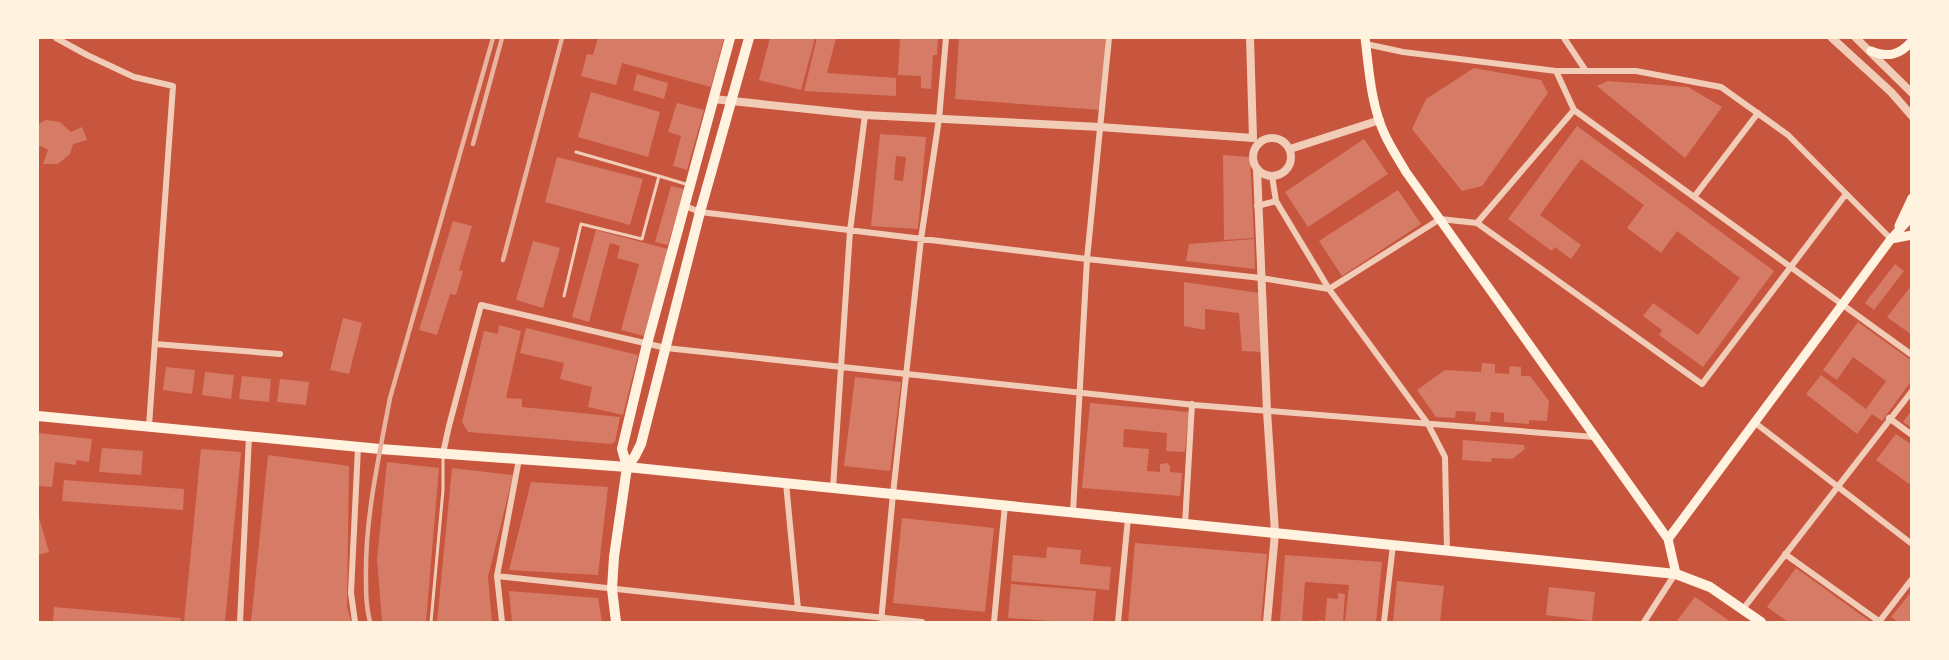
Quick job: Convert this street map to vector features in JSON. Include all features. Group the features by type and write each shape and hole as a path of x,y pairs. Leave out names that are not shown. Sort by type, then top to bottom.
{"main road":[{"path":"616,622 612,589 614,557 627,467 622,449 647,344 730,38"},
{"path":"627,467 636,456 641,444 700,212 749,38"},
{"path":"1365,41 1384,133 1406,172 1668,539 1676,574"},
{"path":"1871,51 1889,55 1898,53 1911,41"},
{"path":"1893,236 1911,198"},
{"path":"1668,539 1893,236 1911,216"},
{"path":"1893,236 1911,235"},
{"path":"38,416 358,447 627,467 1676,574 1710,587 1761,622"}],"street":[{"path":"56,38 134,77 173,86 149,426"},
{"path":"881,620 921,239 939,119 946,38"},
{"path":"1073,512 1087,260 1109,38"},
{"path":"1250,38 1253,159 1257,169 1267,411 1275,533 1267,622"},
{"path":"1564,38 1586,71"},
{"path":"1832,38 1891,92 1911,116"},
{"path":"1856,38 1911,93"},
{"path":"1365,41 1403,52 1556,71 1636,71 1721,87 1788,135 1846,194 1893,236"},
{"path":"1556,71 1574,110 1911,355"},
{"path":"713,99 866,115 1100,127 1264,140 1273,138 1284,142 1290,150 1292,159 1287,171 1278,176 1266,176 1257,169"},
{"path":"1477,223 1574,110"},
{"path":"1694,197 1758,113"},
{"path":"833,488 850,231 866,115"},
{"path":"1290,150 1380,120"},
{"path":"1254,150 1264,140"},
{"path":"1272,176 1276,201 1329,289 1428,424 1445,457 1447,550"},
{"path":"684,206 700,212 1087,260 1262,278 1329,289 1440,219 1477,223 1702,384 1846,194"},
{"path":"1257,206 1276,201"},
{"path":"443,453 448,426 481,305 666,348 1191,404 1594,437"},
{"path":"155,344 280,354"},
{"path":"1743,609 1911,391"},
{"path":"1185,524 1191,404"},
{"path":"1889,418 1911,435"},
{"path":"1754,422 1911,544"},
{"path":"240,622 249,436"},
{"path":"356,622 351,593 358,447"},
{"path":"502,622 497,576 519,459"},
{"path":"786,483 798,609"},
{"path":"994,622 1005,505"},
{"path":"1118,622 1128,518"},
{"path":"1384,622 1393,545"},
{"path":"1785,554 1879,622 1911,579"},
{"path":"1644,622 1676,574"},
{"path":"497,576 881,620 922,622"}],"lane":[{"path":"576,152 690,185"},
{"path":"564,296 581,224 642,239 659,176"},
{"path":"431,622 443,490 443,453"}],"building":[{"path":"598,38 724,38 711,87 622,63 616,85 581,76 587,54 593,55"},
{"path":"770,38 815,38 801,90 759,80"},
{"path":"817,38 836,38 827,73 896,78 896,96 804,91"},
{"path":"900,38 938,38 937,55 933,55 931,89 921,88 921,76 898,75"},
{"path":"959,38 1106,38 1100,110 955,99"},
{"path":"1474,68 1541,80 1548,93 1482,186 1462,191 1412,129 1426,99"},
{"path":"637,74 668,83 664,99 633,90"},
{"path":"1608,81 1688,87 1722,107 1685,158 1597,86"},
{"path":"591,92 660,112 648,157 578,137"},
{"path":"677,103 704,110 687,170 673,166 681,136 668,132"},
{"path":"46,120 60,122 71,132 82,127 87,140 73,144 70,154 58,164 43,164 48,150 41,146 38,147 38,124"},
{"path":"1577,126 1774,271 1703,367 1659,335 1662,330 1643,316 1653,303 1698,335 1740,278 1677,231 1661,253 1627,228 1644,205 1581,159 1540,215 1581,245 1571,259 1555,247 1552,251 1508,219"},
{"path":"880,134 926,137 918,229 871,226","holes":["896,156 906,157 903,181 894,180"]},
{"path":"1364,139 1388,174 1308,227 1285,192"},
{"path":"1223,155 1250,157 1254,238 1224,240"},
{"path":"557,157 643,179 630,225 545,202"},
{"path":"671,186 684,189 668,245 655,242"},
{"path":"1398,190 1421,224 1342,276 1319,241"},
{"path":"453,221 472,226 459,270 463,271 456,295 450,294 437,335 419,330"},
{"path":"596,230 668,249 644,336 621,330 639,264 617,258 620,246 610,243 589,322 572,317"},
{"path":"1254,239 1255,269 1186,261 1189,244"},
{"path":"533,241 560,248 543,308 516,300"},
{"path":"1895,264 1904,271 1874,310 1865,303"},
{"path":"1184,282 1260,293 1263,352 1242,351 1239,313 1205,309 1205,330 1184,326"},
{"path":"1912,285 1912,335 1887,317"},
{"path":"343,318 362,323 349,374 330,370"},
{"path":"1858,322 1912,361 1912,380 1882,421 1872,414 1857,434 1806,394 1821,375 1866,409 1886,381 1853,357 1837,380 1823,370"},
{"path":"499,325 521,331 506,398 522,399 522,407 620,417 615,442 611,444 468,432 462,422 484,331 498,334"},
{"path":"526,328 638,355 623,415 588,407 592,387 560,379 564,363 520,353"},
{"path":"1482,363 1495,364 1495,373 1509,374 1510,366 1521,367 1521,376 1530,376 1549,401 1547,421 1529,420 1529,424 1504,422 1504,413 1491,412 1490,422 1475,421 1476,412 1456,411 1455,418 1436,417 1417,390 1445,370 1481,372"},
{"path":"166,367 195,370 192,394 163,390"},
{"path":"205,372 234,375 231,399 202,395"},
{"path":"242,376 271,379 269,402 239,399"},
{"path":"855,377 901,382 890,471 844,466"},
{"path":"280,379 309,382 306,405 277,402"},
{"path":"1090,403 1189,412 1185,452 1166,451 1167,433 1124,429 1123,447 1149,449 1147,471 1160,472 1160,464 1167,463 1170,466 1170,472 1182,473 1180,496 1082,488"},
{"path":"1912,410 1912,428 1903,422"},
{"path":"38,433 92,439 89,462 76,460 76,465 55,462 52,487 38,486"},
{"path":"1896,434 1912,445 1912,486 1876,460"},
{"path":"1463,440 1524,445 1525,449 1512,459 1492,458 1491,462 1462,460"},
{"path":"102,448 143,451 141,475 99,472"},
{"path":"201,449 241,452 225,622 184,622"},
{"path":"268,455 349,466 347,606 351,622 251,622"},
{"path":"387,462 439,468 426,622 382,622 377,559"},
{"path":"452,468 513,475 488,577 492,622 437,622"},
{"path":"64,480 184,489 183,510 62,501"},
{"path":"531,482 608,487 598,575 509,570"},
{"path":"38,514 49,552 38,555"},
{"path":"902,518 994,528 985,612 893,603"},
{"path":"1135,543 1267,554 1261,622 1128,622"},
{"path":"1047,547 1081,550 1080,564 1111,567 1109,590 1011,581 1013,555 1046,558"},
{"path":"1285,555 1382,562 1376,622 1345,622 1349,585 1305,582 1302,622 1280,622"},
{"path":"1796,568 1871,622 1788,622 1767,607"},
{"path":"1397,581 1444,586 1440,622 1393,622"},
{"path":"1011,584 1096,591 1093,622 1008,618"},
{"path":"1549,587 1595,592 1592,621 1546,615"},
{"path":"509,591 598,598 602,622 512,622"},
{"path":"1912,591 1912,622 1898,622 1891,617"},
{"path":"1338,593 1345,594 1343,622 1319,622 1319,620 1325,621 1327,598 1338,599"},
{"path":"1695,597 1731,622 1676,622"},
{"path":"54,607 181,618 180,622 53,622"}],"railway":[{"path":"370,622 366,589 368,532 390,398 493,38"},
{"path":"473,144 502,38"},
{"path":"503,260 562,38"}]}
